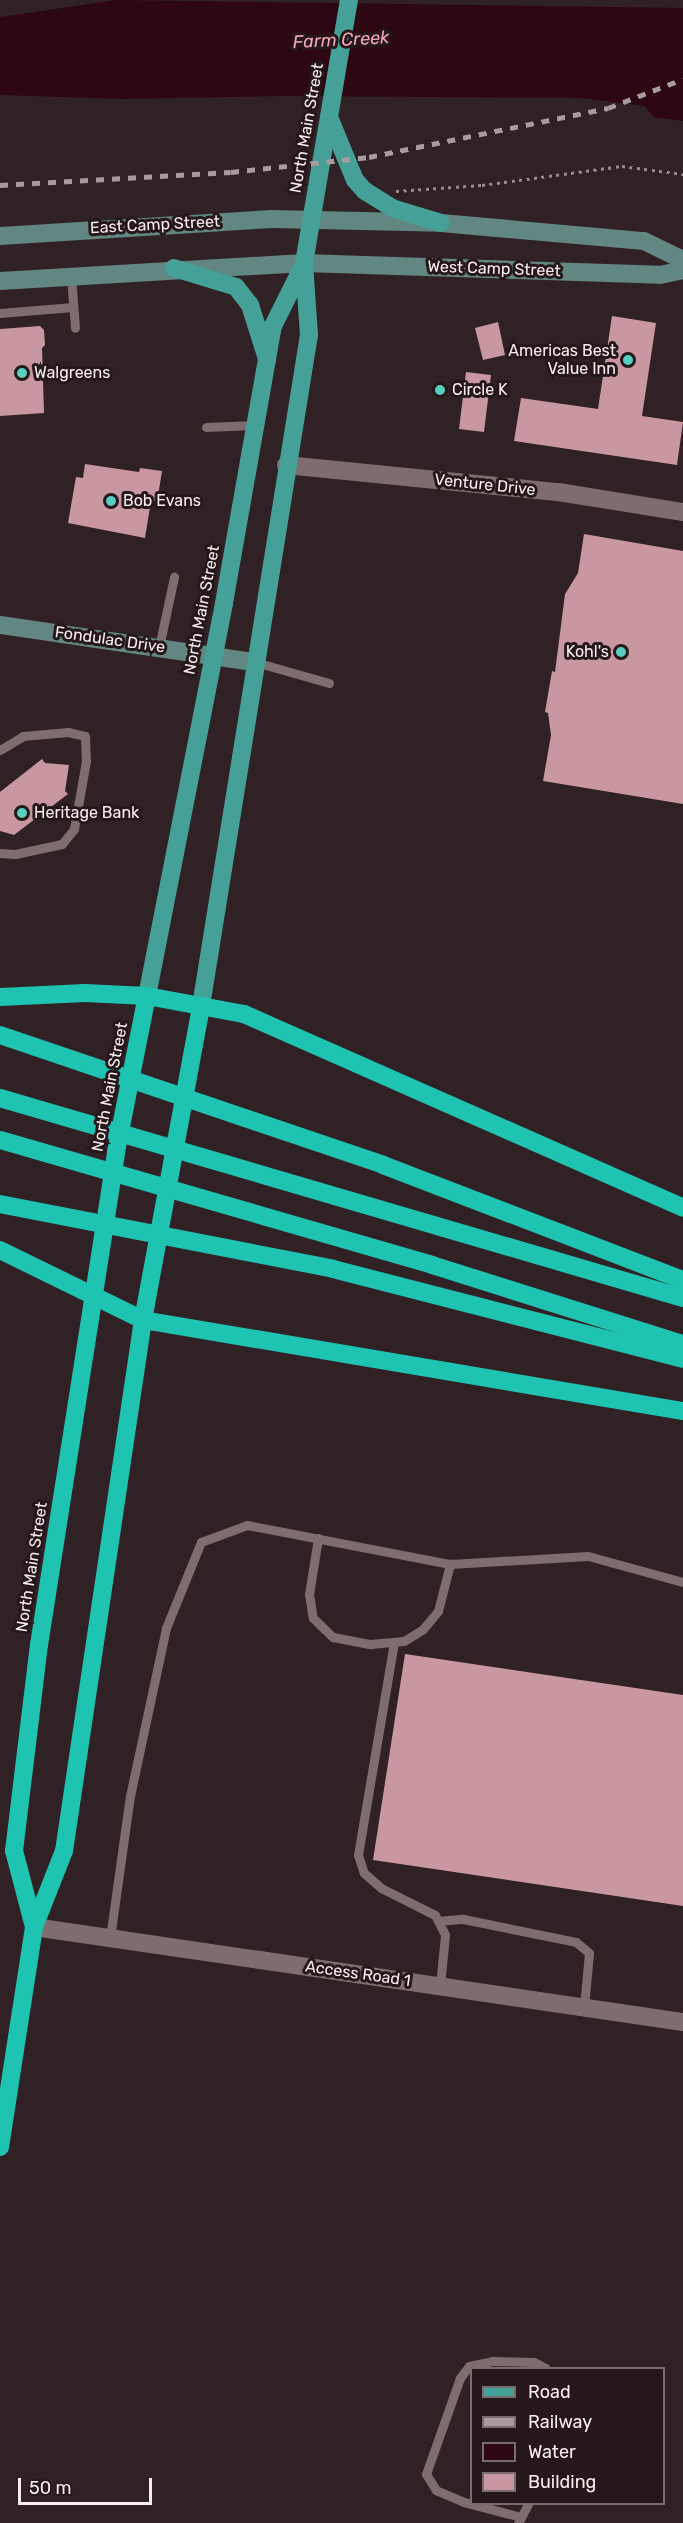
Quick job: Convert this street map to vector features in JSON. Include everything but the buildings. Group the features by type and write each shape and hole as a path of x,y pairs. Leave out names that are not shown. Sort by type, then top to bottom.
{"highway":[{"path":"0,997 85,993 147,996 244,1014 307,1039 683,1208"},
{"name":"North Main Street","path":"34,1927 14,1851 42,1625 116,1152 147,996"},
{"name":"North Main Street","path":"0,2147 1,2128 34,1927 64,1851 143,1320 201,1006"},
{"path":"0,1035 464,1194 683,1281"},
{"path":"0,1098 80,1119 229,1166 683,1298"},
{"path":"0,1140 222,1207 432,1265 683,1344"},
{"path":"0,1204 410,1286 683,1359"},
{"path":"0,1250 94,1299 143,1320 683,1411"}],"main road":[{"name":"North Main Street","path":"201,1006 286,465 309,334 304,263 349,0"},
{"path":"329,117 355,180 365,191 392,208 441,223"},
{"name":"East Camp Street","path":"0,236 271,219 311,220"},
{"path":"311,220 441,223 644,241 683,260"},
{"name":"North Main Street","path":"147,996 214,654 273,326 304,263"},
{"path":"0,281 174,268 304,263"},
{"name":"West Camp Street","path":"304,263 660,275 683,270"},
{"path":"174,268 236,287 250,305 267,360"},
{"name":"Fondulac Drive","path":"0,625 214,654 255,662"}],"street":[{"name":"Venture Drive","path":"286,465 558,492 683,512"},
{"name":"Access Road 1","path":"34,1927 683,2022"}],"lane":[{"path":"71,276 75,328"},
{"path":"0,313 73,307"},
{"path":"206,427 255,425"},
{"path":"159,647 174,577"},
{"path":"255,662 329,683"},
{"path":"0,750 23,736 68,732 86,736 86,761 74,829 62,844 15,854 0,853"},
{"path":"110,1938 129,1796 166,1628 201,1542 247,1525 450,1564 588,1556 683,1582"},
{"path":"318,1538 309,1594 313,1618 333,1637 370,1644 404,1641 423,1629 438,1611 450,1564"},
{"path":"394,1642 358,1855 364,1873 381,1888 435,1915 445,1935 440,1986"},
{"path":"438,1921 463,1919 576,1941 589,1953 584,2007"},
{"path":"470,2504 436,2490 426,2474 460,2378 469,2366 503,2362 534,2362 544,2367"},
{"path":"473,2505 519,2520 527,2505"}],"path":[{"path":"394,191 482,185 622,166 683,174"}],"water":[{"name":"Farm Creek","path":"117,0 683,8 683,121 654,117 644,106 581,98 283,96 122,99 0,95 0,17"}],"railway":[{"path":"0,185 231,172 369,157 608,108 683,79"}],"place":[{"name":"Americas Best Value Inn","path":"628,360"},
{"name":"Walgreens","path":"22,373"},
{"name":"Circle K","path":"440,390"},
{"name":"Bob Evans","path":"111,501"},
{"name":"Kohl's","path":"621,652"},
{"name":"Heritage Bank","path":"22,813"}]}
